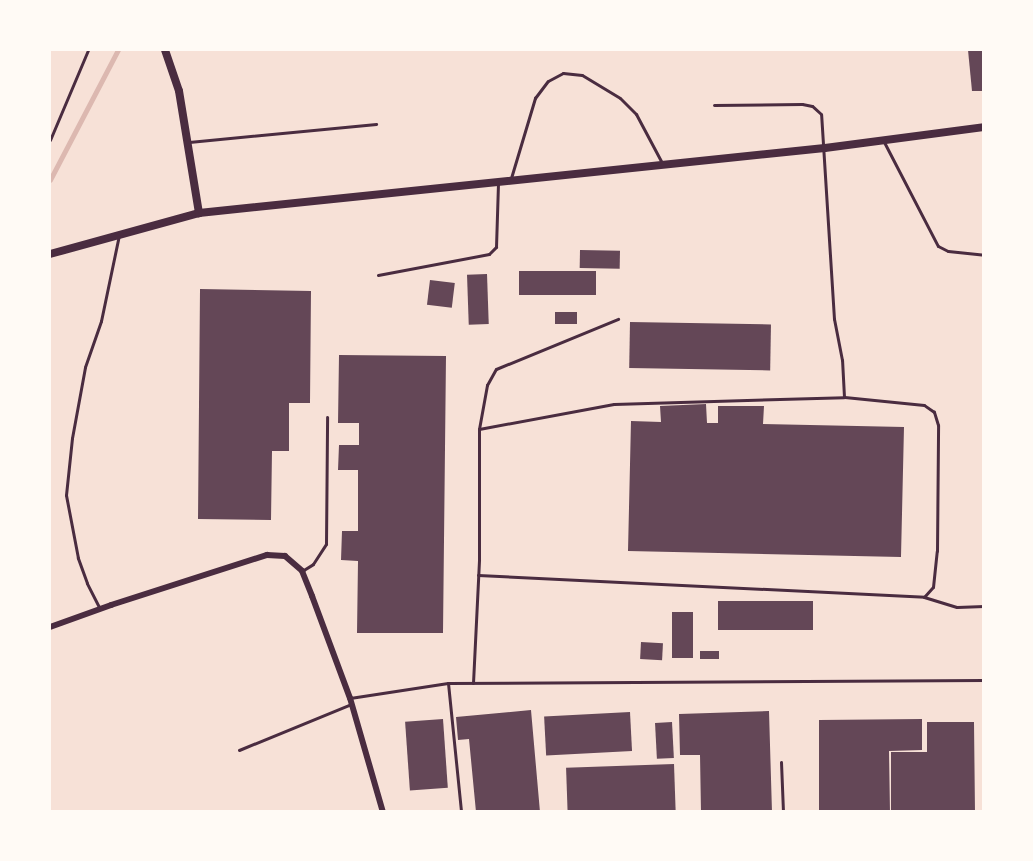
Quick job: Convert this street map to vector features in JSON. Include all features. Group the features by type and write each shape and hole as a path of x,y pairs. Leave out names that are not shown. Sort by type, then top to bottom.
{"street":[{"path":"165,50 179,91 199,213"},
{"path":"50,254 199,213 825,148 984,127"},
{"path":"50,627 267,555 285,556 302,571 351,701 383,812"}],"lane":[{"path":"50,141 88,50"},
{"path":"510,180 535,98 548,81 563,73 582,75 621,98 636,114 663,164"},
{"path":"714,105 792,104 812,106 821,114 825,148 834,319 842,360 844,397"},
{"path":"50,120 57,124"},
{"path":"189,142 376,124"},
{"path":"883,140 938,246 948,250 984,255"},
{"path":"378,275 489,254 496,247 498,182"},
{"path":"100,609 78,558 66,495 72,438 85,367 101,321 120,234"},
{"path":"473,683 478,575 479,429 487,385 496,369 618,320"},
{"path":"479,429 614,404 844,397 924,405 934,412 938,425 937,551 933,587 924,597"},
{"path":"302,571 313,564 326,544 327,417"},
{"path":"478,575 924,597 957,607 984,606"},
{"path":"239,750 351,701 448,683 984,680"},
{"path":"448,683 461,812"},
{"path":"781,762 783,812"},
{"path":"983,793 983,812"}],"building":[{"path":"968,50 984,50 984,91 972,91"},
{"path":"580,250 620,251 620,269 580,268"},
{"path":"519,271 596,271 596,295 519,295"},
{"path":"487,274 489,324 469,325 467,275"},
{"path":"430,280 455,283 452,308 427,305"},
{"path":"200,289 311,291 310,403 289,403 289,451 272,451 271,520 198,519"},
{"path":"555,312 577,312 577,324 555,324"},
{"path":"630,322 771,324 770,370 629,368"},
{"path":"339,355 446,356 443,633 357,633 358,561 341,560 342,531 358,531 358,470 338,470 339,445 359,445 359,423 338,423"},
{"path":"706,404 707,423 718,423 718,406 764,406 763,424 904,427 901,557 628,551 631,421 661,422 660,406"},
{"path":"718,601 813,601 813,630 718,630"},
{"path":"672,612 693,612 693,658 672,658"},
{"path":"641,642 663,643 662,660 640,659"},
{"path":"700,651 719,651 719,659 700,659"},
{"path":"531,710 540,812 476,812 469,739 458,740 456,717"},
{"path":"769,711 772,812 701,812 700,755 680,755 679,714"},
{"path":"630,712 632,751 546,755 544,717"},
{"path":"443,719 448,788 410,790 405,722"},
{"path":"922,719 922,750 889,751 890,812 819,812 819,720"},
{"path":"672,722 674,758 657,759 655,723"},
{"path":"927,722 974,722 975,812 891,812 891,752 927,752"},
{"path":"674,764 676,812 568,812 566,768"}],"waterway":[{"path":"50,180 118,50"}]}
